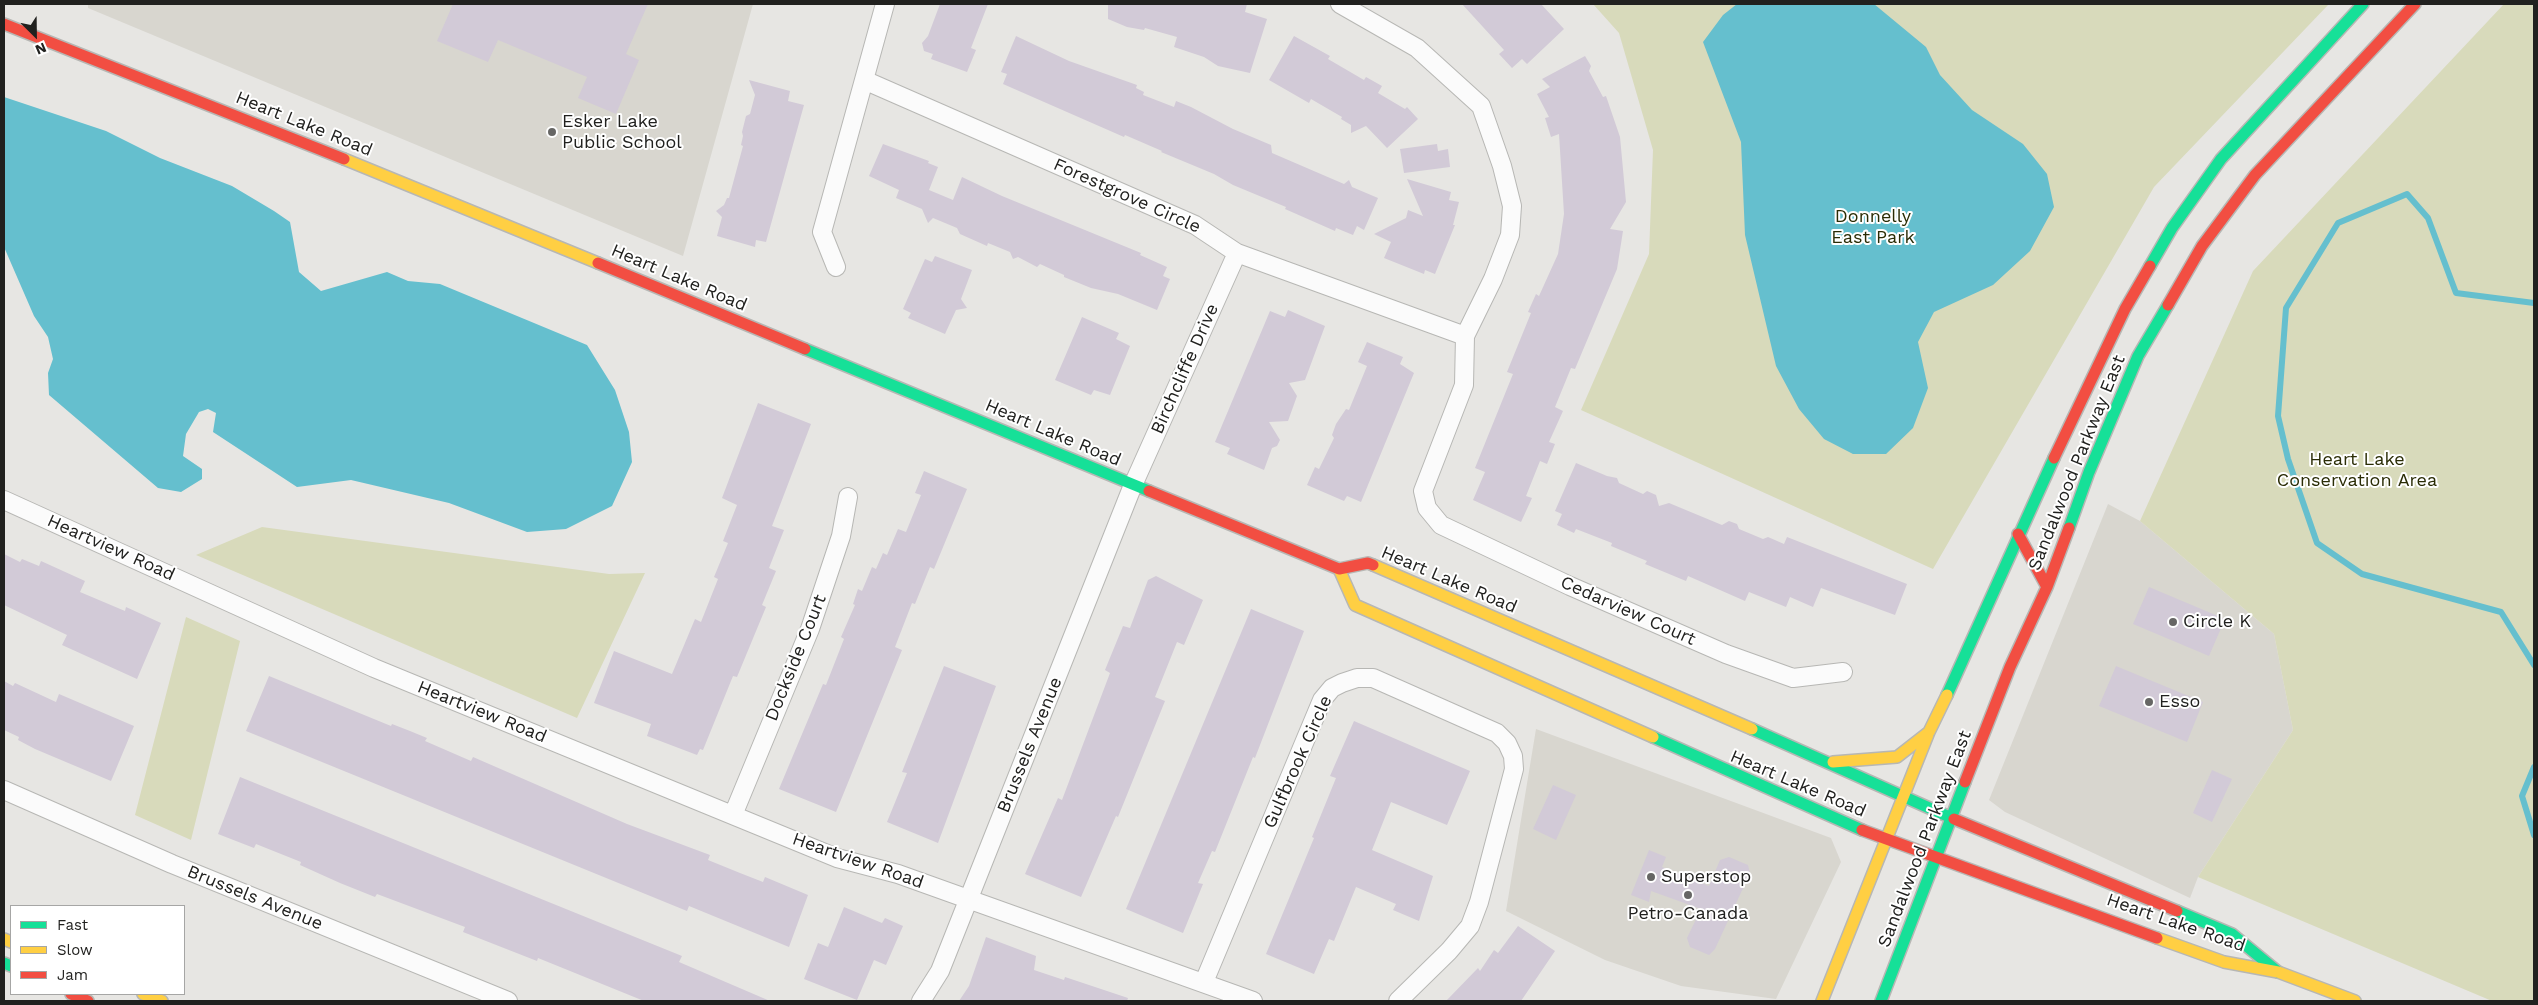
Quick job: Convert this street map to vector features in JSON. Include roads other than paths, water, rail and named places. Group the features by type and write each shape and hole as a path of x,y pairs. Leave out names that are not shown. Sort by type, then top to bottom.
{"main road":[{"name":"Sandalwood Parkway East","path":"1822,1001 1929,732 1960,668 2018,534 2126,309 2172,228 2221,159 2363,4"},
{"name":"Sandalwood Parkway East","path":"1881,1001 2010,667 2047,587 2089,472 2138,356 2202,246 2255,175 2415,4"},
{"name":"Heart Lake Road","path":"4,24 377,172 1339,569 1368,563 1830,762 1903,798 2232,934 2278,972"},
{"path":"2018,534 2047,587"},
{"name":"Heart Lake Road","path":"1339,569 1355,606 1743,779 1886,840 2224,962 2278,972 2355,1001"},
{"path":"1830,762 1897,757 1929,732"},
{"path":"73,995 88,1001"},
{"path":"146,995 162,1001"}],"street":[{"path":"836,267 822,232 885,4"},
{"path":"1340,4 1416,48 1480,106 1489,126 1512,206 1510,235 1493,279 1464,336"},
{"name":"Forestgrove Circle","path":"864,80 1195,225 1237,252 1464,336"},
{"name":"Birchcliffe Drive","path":"1133,485 1237,252"},
{"name":"Cedarview Court","path":"1464,336 1464,385 1423,491 1427,508 1440,525 1570,586 1726,654 1793,678 1843,672"},
{"name":"Brussels Avenue","path":"921,1001 940,971 1133,485"},
{"name":"Dockside Court","path":"733,815 810,629 841,536 848,497"},
{"name":"Heartview Road","path":"4,500 374,668 837,858 898,874 969,900"},
{"name":"Gulfbrook Circle","path":"1204,982 1322,700 1332,688 1342,683 1357,678 1373,678 1497,733 1507,743 1513,756 1514,769 1511,786 1479,902 1470,926 1449,951 1398,1001"},
{"name":"Brussels Avenue","path":"4,790 172,864 508,1001"},
{"path":"969,900 1253,1001"}],"water":[{"path":"1737,4 1874,4 1926,47 1940,75 1972,110 2023,144 2047,174 2054,207 2030,251 1993,285 1934,312 1918,342 1928,388 1913,428 1886,454 1853,454 1824,439 1799,409 1776,366 1745,235 1741,142 1703,42 1723,15"},
{"path":"4,97 106,131 160,158 232,186 274,211 290,222 299,272 321,291 387,272 408,281 440,284 587,345 615,390 629,432 632,462 612,506 566,529 527,532 449,503 351,480 297,487 213,432 216,413 208,409 199,412 186,434 183,456 202,469 202,479 181,492 158,488 49,395 48,373 53,359 48,337 34,316 4,247"}],"waterway":[{"path":"2534,303 2456,293 2428,218 2407,194 2338,223 2286,308 2278,416 2288,459 2317,543 2362,574 2501,612 2534,665"},
{"path":"2534,767 2522,796 2534,835"}],"place":[{"name":"Esker Lake Public School","path":"552,132"},
{"name":"Circle K","path":"2173,622"},
{"name":"Esso","path":"2149,702"},
{"name":"Superstop","path":"1651,877"},
{"name":"Petro-Canada","path":"1688,895"}],"park label":[{"name":"Donnelly East Park","path":"1873,227"},
{"name":"Heart Lake Conservation Area","path":"2357,470"}]}
